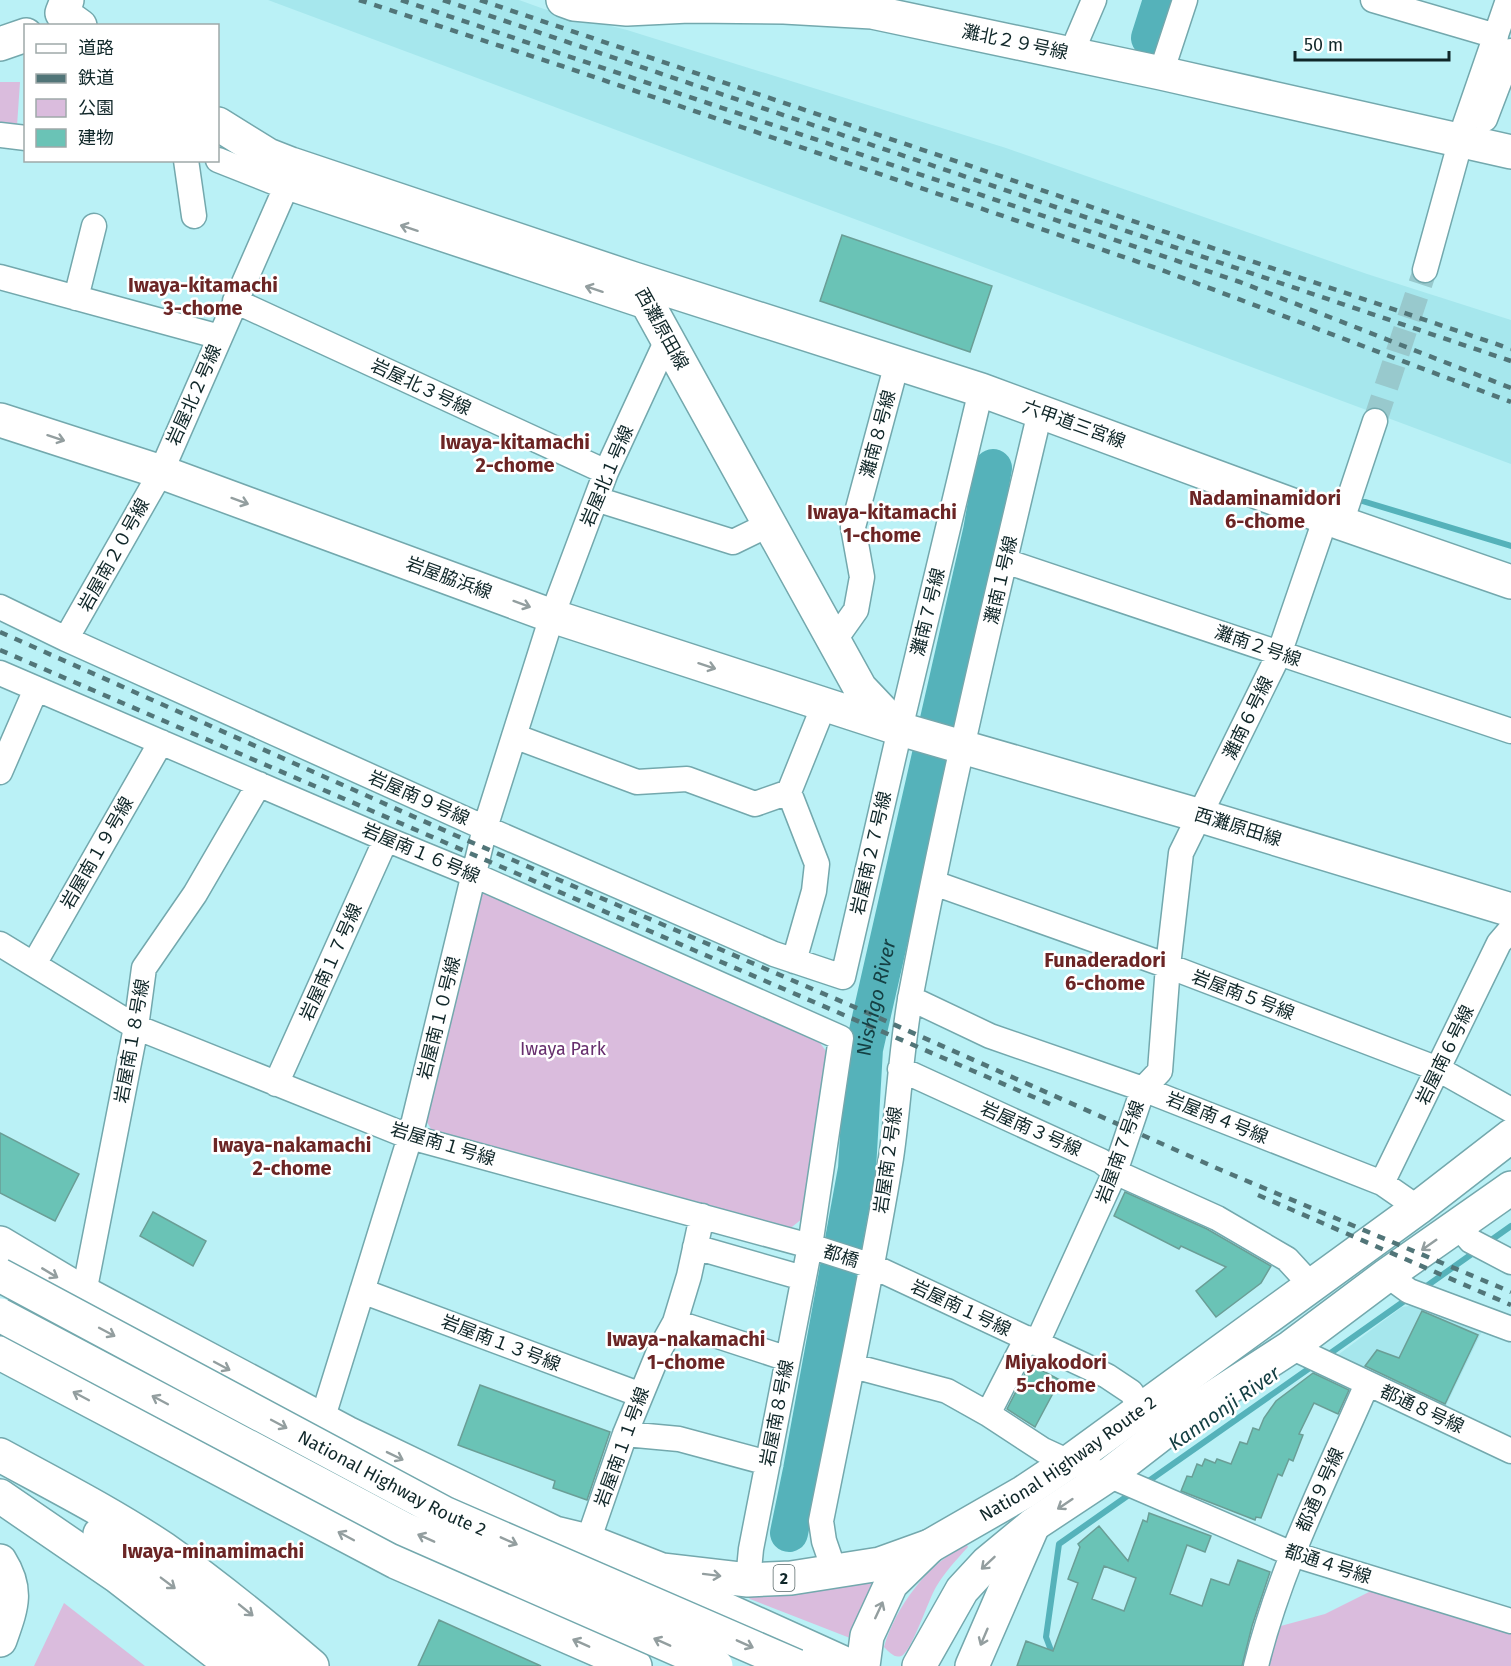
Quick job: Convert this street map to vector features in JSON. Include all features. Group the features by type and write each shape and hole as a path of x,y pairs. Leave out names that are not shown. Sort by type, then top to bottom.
{"main road":[{"name":"灘北２９号線","path":"570,1 627,9 785,4 872,12 1161,73 1459,146 1511,152"},
{"path":"0,44 24,36"},
{"name":"西灘原田線","path":"219,125 268,155 291,164 634,279 860,688 900,729 1201,816 1511,910"},
{"name":"六甲道三宮線","path":"634,279 981,390 1333,520 1511,582"},
{"name":"岩屋脇浜線","path":"0,420 161,472 552,616 900,729"},
{"name":"National Highway Route 2","path":"972,1666 1033,1526 1126,1481 1141,1423 1311,1286 1419,1208 1511,1136"},
{"name":"National Highway Route 2","path":"555,1533 588,1541 662,1570 748,1580 790,1578 879,1564 930,1546 1024,1492 1069,1462 1141,1423 1298,1351 1408,1288 1511,1188"},
{"name":"National Highway Route 2","path":"0,1243 84,1293 334,1426 555,1533 850,1666"},
{"name":"National Highway Route 2","path":"0,1275 446,1514 796,1666"},
{"name":"National Highway Route 2","path":"0,1315 404,1529 716,1666"},
{"path":"0,1353 396,1562 635,1666"},
{"path":"303,1513 334,1426"},
{"path":"0,1455 112,1517 163,1549 242,1607 312,1666"},
{"path":"0,1465 133,1557 273,1666"},
{"path":"0,1496 118,1577 232,1666"},
{"path":"0,1513 166,1634 204,1666"},
{"name":"2","path":"919,1666 962,1590 987,1563 1033,1526"},
{"path":"863,1666 867,1636 891,1584 930,1546"},
{"path":"0,1560 9,1576 12,1605 0,1640"}],"street":[{"path":"1071,54 1094,0"},
{"path":"1161,73 1185,0"},
{"path":"1373,0 1506,24"},
{"path":"1485,119 1506,24"},
{"path":"1425,270 1459,146 1506,24"},
{"path":"0,135 24,138"},
{"path":"219,160 285,187 650,308"},
{"path":"186,162 194,216"},
{"name":"岩屋北２号線","path":"161,472 285,187"},
{"path":"75,298 94,226"},
{"path":"0,278 220,337"},
{"name":"岩屋北３号線","path":"235,301 606,472"},
{"name":"岩屋北１号線","path":"552,616 606,472 667,340"},
{"name":"灘南８号線","path":"834,641 856,610 862,577 854,527 897,363"},
{"name":"灘南７号線","path":"900,729 981,390"},
{"name":"灘南１号線","path":"963,748 1040,412"},
{"name":"灘南６号線","path":"1201,816 1279,654 1375,421"},
{"name":"岩屋南２０号線","path":"66,639 161,472"},
{"path":"596,499 733,542 770,524"},
{"name":"灘南２号線","path":"1005,561 1511,731"},
{"name":"岩屋南９号線","path":"0,607 485,828 774,954 843,977"},
{"name":"岩屋南１０号線","path":"334,1426 362,1291 410,1137 485,828 552,616"},
{"name":"岩屋南１６号線","path":"0,673 474,875 841,1038"},
{"path":"0,771 36,689"},
{"path":"794,961 814,891 817,864 812,846 789,792 824,705"},
{"name":"岩屋南２７号線","path":"843,977 900,729"},
{"path":"514,736 637,782 687,780 755,804 789,792"},
{"name":"岩屋南１９号線","path":"34,964 161,742"},
{"name":"岩屋南２号線","path":"834,1570 824,1541 821,1521 872,1266 891,1153 910,998 963,748"},
{"name":"岩屋南１８号線","path":"84,1293 136,1027 144,968 195,894 259,784"},
{"name":"岩屋南７号線","path":"988,1414 1032,1341 1115,1172 1143,1089 1160,1071 1168,966 1181,853 1201,816"},
{"name":"岩屋南１７号線","path":"276,1084 386,839"},
{"name":"岩屋南５号線","path":"933,883 1168,966 1438,1069 1511,1110"},
{"name":"岩屋南６号線","path":"1382,1183 1499,943 1511,929"},
{"name":"岩屋南１号線","path":"0,944 136,1027 410,1137 810,1246"},
{"name":"岩屋南４号線","path":"910,998 990,1036 1143,1089 1382,1183 1419,1208"},
{"name":"岩屋南８号線","path":"748,1580 751,1549 810,1246 841,1038"},
{"name":"岩屋南３号線","path":"900,1069 1101,1161 1115,1172 1217,1218 1287,1259 1311,1286"},
{"name":"岩屋南１１号線","path":"588,1541 625,1434 660,1349 675,1322 689,1276 702,1216"},
{"path":"1464,1233 1503,1258"},
{"name":"都橋","path":"810,1246 872,1266"},
{"path":"695,1247 803,1278"},
{"name":"岩屋南１号線","path":"872,1266 1107,1376 1131,1392 1141,1423"},
{"path":"1408,1288 1511,1329"},
{"name":"岩屋南１３号線","path":"362,1291 641,1395"},
{"path":"675,1322 788,1359"},
{"name":"都通８号線","path":"1298,1351 1511,1451"},
{"name":"都通４号線","path":"852,1366 947,1390 1043,1450 1069,1462 1126,1481 1292,1554 1511,1621"},
{"name":"都通９号線","path":"1256,1666 1292,1554 1368,1383"},
{"path":"625,1434 679,1439 768,1463"}],"shaded area":[{"path":"268,0 519,0 544,9 627,30 1006,148 1367,274 1511,320 1511,464"},
{"path":"1422,1304 1483,1329 1443,1412 1331,1360 1402,1307"}],"green space":[{"path":"0,82 20,82 17,126 0,124"},
{"name":"Iwaya Park","path":"480,884 811,1031 826,1051 821,1112 802,1219 788,1230 434,1134 424,1117"},
{"path":"967,1545 968,1547 936,1587 907,1650 898,1657 893,1655 884,1647 896,1617 915,1587 940,1562"},
{"path":"874,1580 850,1638 750,1599 744,1594"},
{"path":"1375,1589 1511,1630 1511,1666 1266,1666 1277,1627 1325,1614"},
{"path":"64,1603 145,1666 34,1666"}],"building":[{"path":"842,235 992,286 970,352 820,301"},
{"path":"0,1133 79,1174 55,1221 0,1193"},
{"path":"1125,1192 1207,1229 1271,1266 1261,1283 1216,1317 1196,1291 1226,1267 1181,1246 1179,1249 1114,1216"},
{"path":"153,1212 206,1241 193,1266 140,1236"},
{"path":"1422,1311 1478,1335 1445,1404 1365,1366 1377,1350 1399,1358"},
{"path":"1030,1364 1060,1380 1035,1427 1007,1409"},
{"path":"1313,1373 1349,1390 1338,1414 1314,1403 1299,1434 1303,1435 1293,1461 1289,1459 1282,1476 1278,1474 1261,1518 1256,1517 1255,1520 1181,1491 1187,1476 1192,1477 1197,1464 1202,1466 1205,1459 1215,1463 1217,1459 1231,1464 1240,1442 1247,1444 1253,1428 1259,1430 1276,1401"},
{"path":"480,1385 610,1432 587,1500 553,1488 555,1481 458,1445"},
{"path":"1149,1513 1211,1536 1205,1552 1187,1545 1170,1594 1202,1606 1211,1579 1229,1585 1238,1560 1270,1572 1252,1626 1242,1666 1017,1666 1026,1641 1053,1651 1078,1583 1068,1579 1080,1547 1078,1544 1099,1526 1128,1561 1143,1520 1147,1522","holes":["1104,1566 1136,1578 1124,1611 1092,1599"]},
{"path":"439,1620 541,1666 418,1666"}],"waterway":[{"name":"Nishigo River","path":"1150,38 1162,0"},
{"name":"Nishigo River","path":"789,1533 857,1169 864,1049 982,531 993,468"},
{"name":"Kannonji River","path":"1360,495 1359,500 1511,546"},
{"name":"Kannonji River","path":"1487,1243 1511,1226"},
{"name":"Kannonji River","path":"1421,1290 1476,1251"},
{"name":"Kannonji River","path":"1325,1357 1410,1297"},
{"name":"Kannonji River","path":"1143,1485 1314,1365"},
{"name":"Kannonji River","path":"1046,1666 1052,1653 1046,1637 1059,1544 1133,1492"}],"tunnel":[{"path":"1375,421 1425,270"}],"railway":[{"path":"359,0 562,66 1159,269 1511,402"},
{"path":"401,0 1240,282 1511,388"},
{"path":"443,0 1511,361"},
{"path":"480,0 1511,349"},
{"path":"0,632 457,836 859,1009 1221,1170 1511,1292"},
{"path":"0,650 1052,1105"},
{"path":"1258,1195 1511,1305"}],"district":[{"name":"Iwaya-kitamachi 3-chome","path":"203,296"},
{"name":"Iwaya-kitamachi 2-chome","path":"515,454"},
{"name":"Nadaminamidori 6-chome","path":"1265,510"},
{"name":"Iwaya-kitamachi 1-chome","path":"882,524"},
{"name":"Funaderadori 6-chome","path":"1105,972"},
{"name":"Iwaya-nakamachi 2-chome","path":"292,1156"},
{"name":"Iwaya-nakamachi 1-chome","path":"686,1350"},
{"name":"Miyakodori 5-chome","path":"1056,1374"},
{"name":"Iwaya-minamimachi","path":"213,1551"}]}
